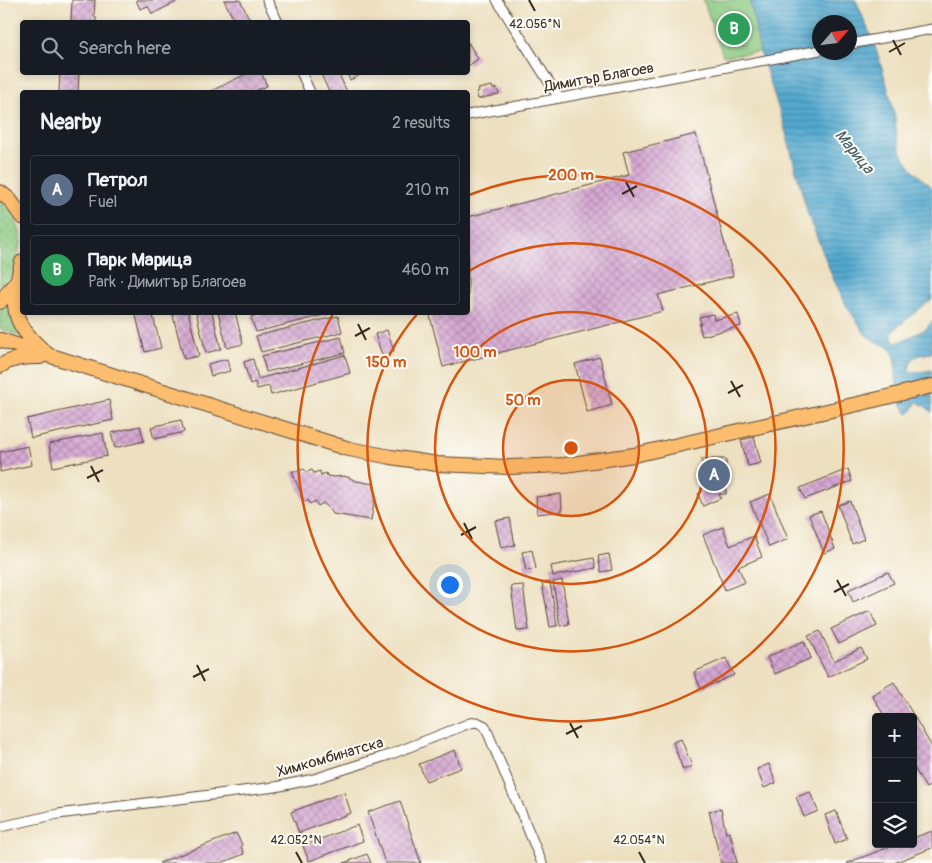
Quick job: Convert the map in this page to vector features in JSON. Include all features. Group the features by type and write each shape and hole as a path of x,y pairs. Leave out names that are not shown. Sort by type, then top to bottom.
{"main road":[{"path":"0,192 10,200 20,214"},
{"path":"20,269 14,299 18,319 24,332 51,357"},
{"path":"0,302 17,280"},
{"path":"0,340 349,449 437,464 508,468 565,465 634,455 862,404 932,386"},
{"path":"0,366 14,359 28,356 51,357"}],"street":[{"path":"267,0 277,20"},
{"path":"497,0 559,98"},
{"path":"857,43 932,29"},
{"name":"Димитър Благоев","path":"470,114 812,51"},
{"path":"302,75 309,90"},
{"name":"Химкомбинатска","path":"0,826 58,814 275,787 314,779 345,770 477,722 485,726 542,863"}],"green space":[{"path":"703,0 750,0 760,52 723,56"},
{"path":"0,200 15,217 20,233 20,246 12,276 0,292"},
{"path":"9,300 21,336 0,329 0,311"}],"water":[{"name":"Марица","path":"750,0 856,0 874,43 883,73 895,118 897,138 901,151 912,168 932,187 932,299 895,329 892,336 895,342 899,342 926,329 932,321 932,353 914,358 909,369 913,373 932,370 932,413 918,402 908,414 902,406 896,379 894,355 886,346 872,340 865,334 846,305 808,215 783,122 760,52"}],"building":[{"path":"72,0 95,0 94,17 96,17 96,20 71,20"},
{"path":"136,0 175,0 176,2 152,14 148,6 140,9"},
{"path":"224,0 240,0 250,20 234,20"},
{"path":"470,45 478,59 470,65"},
{"path":"60,75 79,75 78,90 59,90"},
{"path":"244,75 262,75 267,86 258,90 213,90"},
{"path":"321,75 339,75 346,90 328,90"},
{"path":"348,75 360,75 350,80"},
{"path":"492,86 493,89 497,88 499,94 478,99 476,92 479,91 478,89"},
{"path":"696,134 733,276 658,295 663,311 443,367 430,315 470,315 470,216 629,175 623,152"},
{"path":"713,314 714,320 738,314 741,326 702,336 699,317"},
{"path":"136,315 153,315 161,348 145,352"},
{"path":"173,315 189,315 199,356 184,359"},
{"path":"197,315 213,315 221,349 206,353"},
{"path":"219,315 236,315 243,344 227,348"},
{"path":"257,315 324,315 256,332 251,317"},
{"path":"338,316 342,332 261,352 256,336"},
{"path":"387,330 394,351 382,355 375,334"},
{"path":"341,337 345,353 266,372 262,356"},
{"path":"345,355 350,373 271,395 269,386 257,389 255,382 250,384 244,362 253,359 258,379"},
{"path":"600,357 612,405 587,412 575,364"},
{"path":"227,359 230,371 211,376 208,364"},
{"path":"109,400 113,420 31,438 27,419"},
{"path":"181,420 184,432 154,439 151,427"},
{"path":"140,426 144,441 115,448 111,433"},
{"path":"103,433 107,456 53,467 49,444"},
{"path":"754,437 761,463 748,466 741,440"},
{"path":"28,446 32,465 0,472 0,452"},
{"path":"702,459 726,459 726,494 719,494 721,498 703,506 698,494 702,492"},
{"path":"304,469 307,472 312,470 314,473 320,471 321,475 326,473 327,476 344,476 356,481 374,484 375,496 371,520 333,514 323,503 318,506 315,501 310,504 308,500 304,502 292,471"},
{"path":"848,469 852,481 805,499 800,488"},
{"path":"561,494 562,511 537,514 536,497"},
{"path":"770,494 788,539 769,547 750,502"},
{"path":"850,501 864,539 852,544 838,505"},
{"path":"821,511 835,549 824,553 809,515"},
{"path":"510,518 515,545 501,548 495,521"},
{"path":"723,527 730,546 754,536 762,557 738,567 745,582 725,590 703,535"},
{"path":"532,550 536,569 526,571 522,552"},
{"path":"609,554 612,570 601,572 598,556"},
{"path":"594,558 596,568 553,576 551,566"},
{"path":"888,572 894,583 853,602 848,590"},
{"path":"562,580 569,624 560,626 553,582"},
{"path":"550,582 557,626 550,627 542,583"},
{"path":"523,585 529,630 517,631 511,586"},
{"path":"870,611 877,626 839,644 831,629"},
{"path":"820,631 834,661 861,648 867,659 828,677 808,636"},
{"path":"804,641 811,658 775,674 767,657"},
{"path":"726,658 734,675 701,689 694,672"},
{"path":"894,682 912,713 883,713 872,695"},
{"path":"917,721 932,747 932,784 926,788 917,773"},
{"path":"681,739 692,766 683,770 673,742"},
{"path":"455,750 461,768 426,781 419,764"},
{"path":"769,764 776,783 764,788 757,769"},
{"path":"344,792 351,813 299,833 291,812"},
{"path":"810,792 818,811 804,817 796,797"},
{"path":"400,801 421,863 385,863 368,812"},
{"path":"721,809 726,833 730,832 737,863 721,863 709,811"},
{"path":"836,811 847,839 835,844 825,815"},
{"path":"357,825 363,841 309,861 303,846"},
{"path":"932,831 932,848 894,863 847,863 886,848 917,848 917,837"},
{"path":"236,833 244,854 221,863 159,863"},
{"path":"367,854 371,863 344,863"}],"place":[{"name":"Парк Марица","path":"734,29"},
{"name":"Петрол","path":"714,475"}]}
